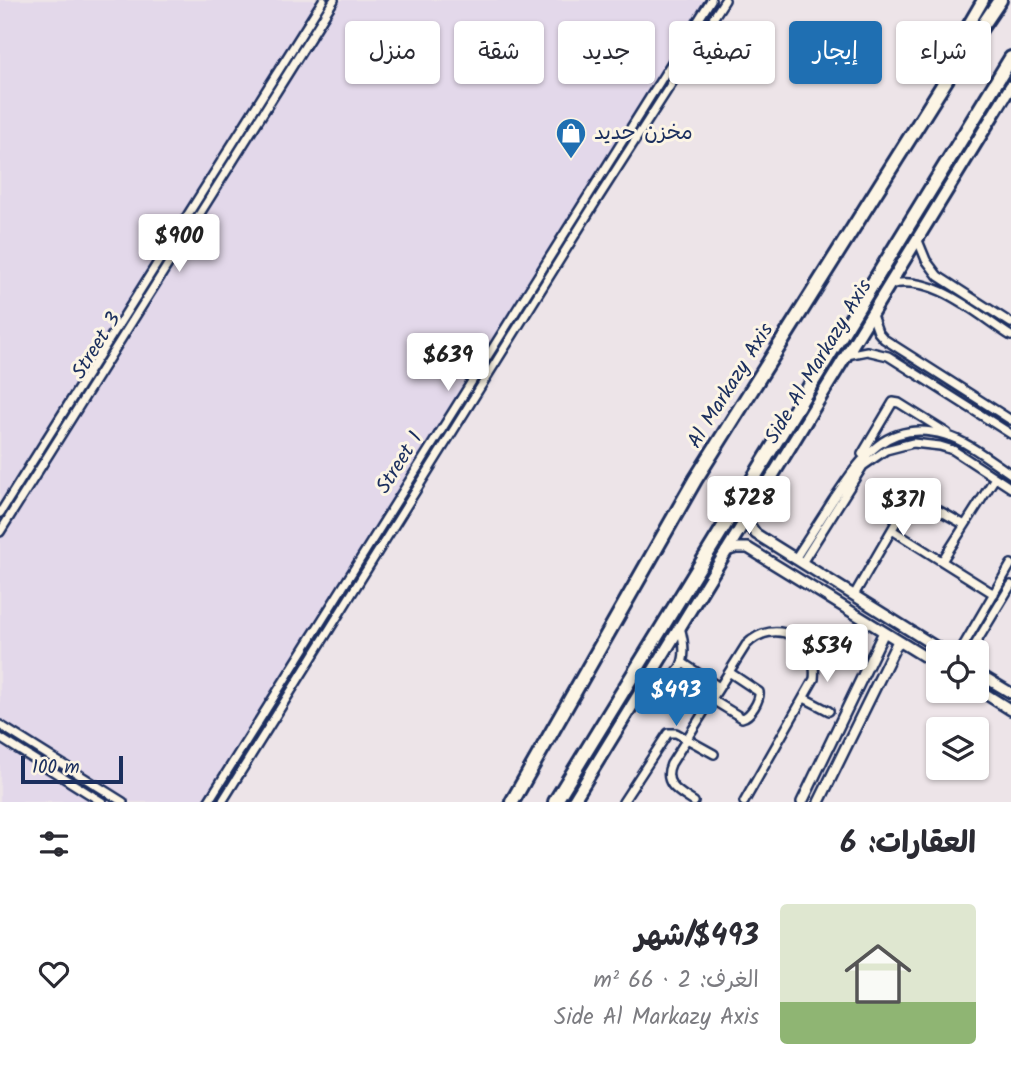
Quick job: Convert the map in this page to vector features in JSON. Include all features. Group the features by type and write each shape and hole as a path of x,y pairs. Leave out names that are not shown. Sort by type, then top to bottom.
{"highway":[{"name":"Al Markazy Axis","path":"986,21 1000,0"},
{"path":"555,802 1011,58"},
{"name":"Al Markazy Axis","path":"512,802 688,492 944,84"},
{"path":"968,127 981,135"}],"main road":[{"path":"971,21 983,0"},
{"name":"Side Al Markazy Axis","path":"573,802 1011,86"}],"street":[{"name":"Street 3","path":"0,513 323,0"},
{"name":"Street 3","path":"0,532 334,0"},
{"name":"Street 1","path":"208,802 711,0"},
{"name":"Street 1","path":"222,802 724,0"},
{"path":"917,238 926,260 937,276 1011,323"},
{"path":"544,266 552,272"},
{"path":"888,285 903,281 932,286 1011,336"},
{"path":"872,315 884,340 1011,420"},
{"path":"846,355 867,351 887,356 1011,433"},
{"path":"799,561 893,402 899,403 1011,474"},
{"path":"859,461 876,445 910,433 933,433 956,439"},
{"path":"799,561 863,466 886,450 912,443 940,446 953,450 1011,488"},
{"path":"942,561 995,478"},
{"path":"854,595 908,503 916,500 965,525"},
{"path":"747,516 752,530 926,640"},
{"path":"892,530 994,594"},
{"path":"758,554 760,546 768,541"},
{"path":"726,551 742,548 758,554 926,658"},
{"path":"364,552 374,558"},
{"path":"967,640 1011,564"},
{"path":"979,640 1011,585"},
{"path":"641,689 666,681 678,672 683,663 685,648 680,627"},
{"path":"694,802 671,786 667,775 669,767 746,645 767,632 787,633 803,643 813,660 814,679 744,802"},
{"path":"802,802 884,632"},
{"path":"819,802 898,641"},
{"path":"683,663 742,718 748,715 759,698 759,692 729,672"},
{"path":"678,672 715,693"},
{"path":"989,680 1011,693"},
{"path":"989,696 1011,710"},
{"path":"804,698 829,711"},
{"path":"0,725 123,802"},
{"path":"623,802 666,735 674,732 714,754"},
{"path":"0,738 102,802"}],"shaded area":[{"path":"0,0 719,0 706,21 669,21 669,79 214,802 0,802"}],"place":[{"name":"مخزن حديد","path":"571,160"}]}
